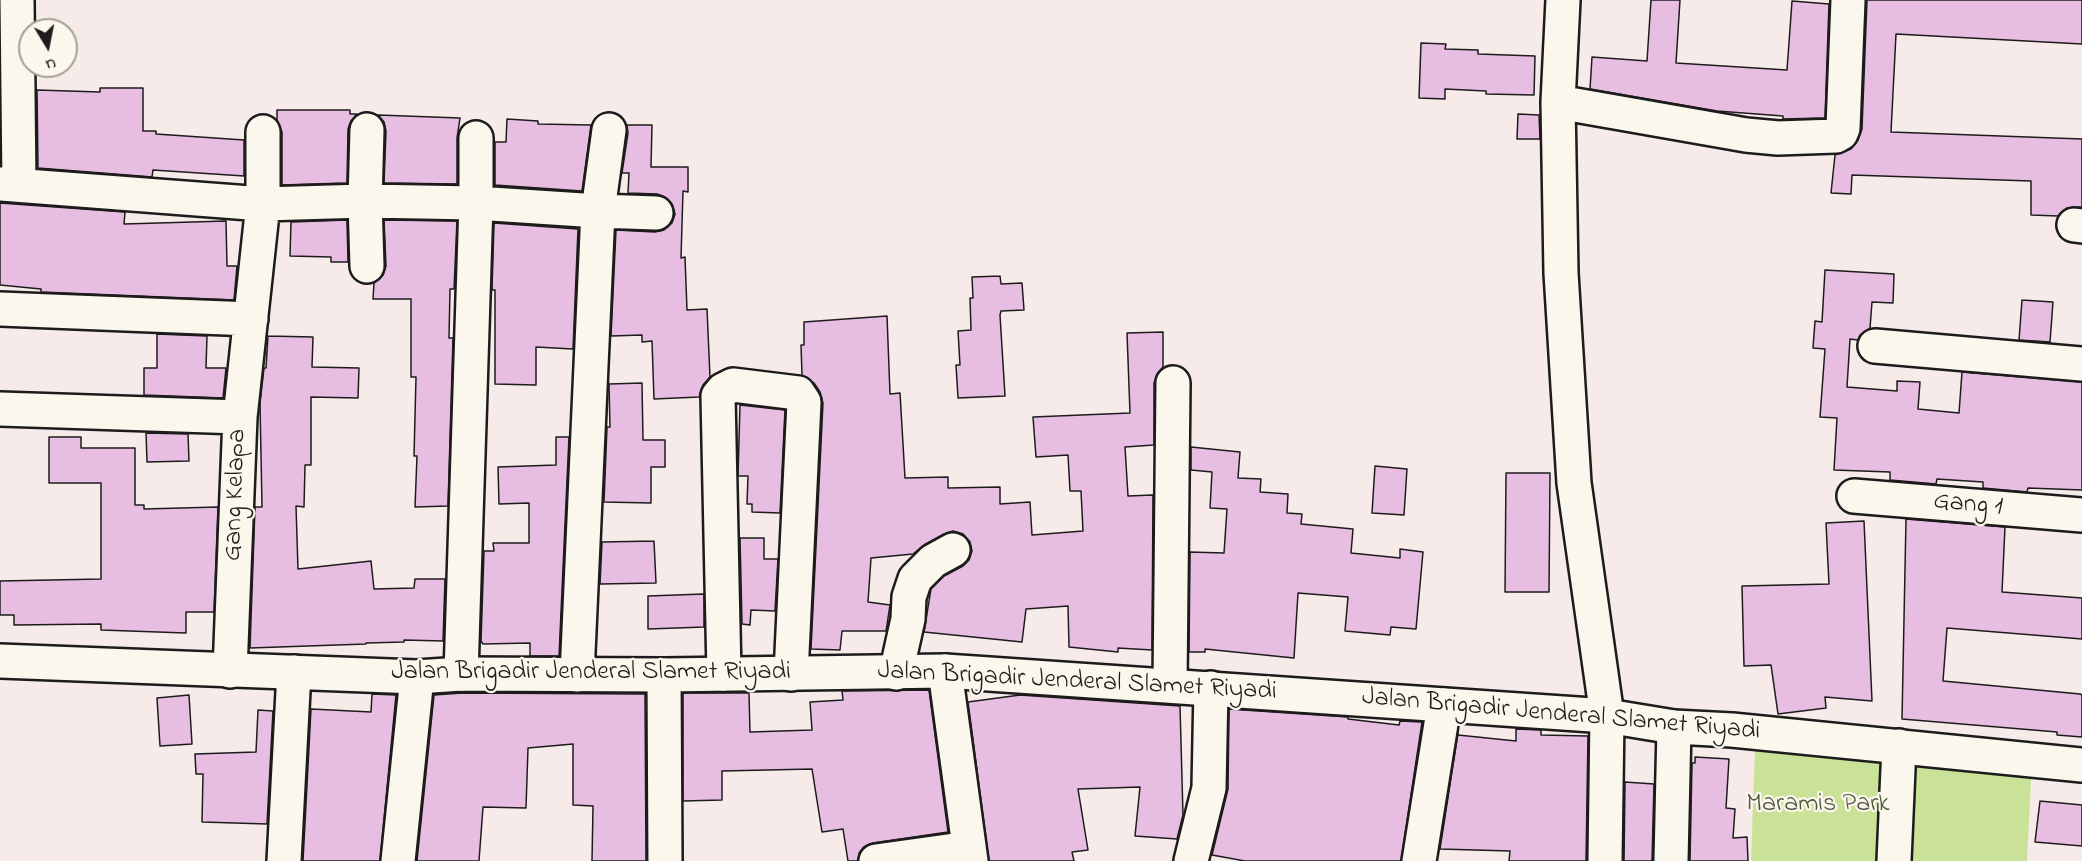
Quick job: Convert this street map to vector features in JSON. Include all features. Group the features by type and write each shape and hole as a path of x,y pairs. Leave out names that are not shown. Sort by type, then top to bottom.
{"street":[{"path":"17,0 9,60 10,185 263,204 365,201 476,203 656,213"},
{"path":"1563,0 1558,102 1561,273 1574,483 1607,716 1605,861"},
{"path":"1558,102 1746,135 1778,138 1836,135 1841,133 1843,128 1848,0"},
{"path":"367,130 365,201 367,266"},
{"path":"577,675 598,211 609,130"},
{"name":"Gang Kelapa","path":"230,671 240,417 263,204 263,132"},
{"path":"461,674 476,203 476,138"},
{"path":"0,309 252,319"},
{"path":"1875,346 2082,364"},
{"path":"1170,685 1173,383"},
{"path":"724,674 718,396 732,385 798,393 804,402 790,674"},
{"path":"0,409 240,417"},
{"name":"Gang 1","path":"1854,496 2082,515"},
{"path":"896,672 908,619 909,597 915,579 933,561 953,550"},
{"name":"Jalan Brigadir Jenderal Slamet Riyadi","path":"0,661 417,677 461,674 664,675 945,671 1607,716 1674,727 1899,746 2082,765"},
{"path":"876,861 970,854 945,671"},
{"path":"284,861 294,672"},
{"path":"664,675 665,861"},
{"path":"398,861 417,677"},
{"path":"1191,861 1209,788 1211,688"},
{"path":"1419,861 1444,705"},
{"path":"1671,861 1674,727"},
{"path":"1894,861 1899,746"}],"green space":[{"name":"Maramis Park","path":"1755,748 1880,755 1879,861 1751,861"},
{"name":"Maramis Park","path":"1908,752 2032,761 2027,861 1904,861"}],"building":[{"path":"1651,0 1680,0 1676,63 1787,70 1792,1 1829,4 1825,118 1783,119 1783,116 1717,111 1590,89 1592,57 1647,61"},
{"path":"1867,0 2082,0 2082,44 1896,34 1891,132 2082,139 2082,207 2067,208 2058,216 2031,215 2031,181 1852,175 1851,194 1831,193 1835,155 1851,149 1862,129"},
{"path":"1421,43 1446,44 1445,49 1478,50 1478,54 1535,56 1534,95 1486,94 1486,91 1445,89 1445,99 1419,98"},
{"path":"100,88 143,88 143,131 156,131 156,134 244,140 244,176 153,170 152,177 38,168 37,90 100,92"},
{"path":"277,110 350,110 350,114 357,114 348,129 347,183 282,185 282,132 277,120"},
{"path":"1518,114 1539,115 1540,139 1517,139"},
{"path":"378,115 460,118 457,138 457,184 384,183 386,131 384,122"},
{"path":"507,119 538,121 538,124 591,125 582,191 495,185 495,142 506,142"},
{"path":"627,125 652,125 651,167 688,167 688,192 683,191 681,258 685,257 687,310 707,309 710,377 703,385 699,397 654,399 652,341 642,342 642,335 611,336 616,230 655,232 664,230 672,223 675,214 672,204 665,197 657,194 628,193 629,173 622,173 628,133"},
{"path":"0,203 125,212 124,224 226,221 227,266 237,266 234,300 41,292 41,289 0,285"},
{"path":"347,220 348,262 331,262 331,257 290,256 291,222"},
{"path":"384,220 457,221 454,289 450,289 449,338 453,338 448,506 415,507 416,377 411,377 411,299 373,299 374,283 383,275 386,266"},
{"path":"494,223 578,229 573,349 536,347 536,385 495,384 495,290 492,290"},
{"path":"1825,270 1894,274 1893,303 1872,302 1870,328 1860,335 1858,340 1850,339 1847,387 1897,391 1897,381 1920,382 1918,409 1959,413 1962,372 2082,382 2082,490 2028,488 2027,492 1983,488 1983,482 1937,479 1936,484 1890,480 1890,472 1834,470 1837,418 1820,417 1825,349 1813,348 1815,321 1822,322"},
{"path":"1000,276 1001,284 1022,283 1024,310 1001,311 1000,315 1005,396 958,398 956,365 960,365 958,331 971,330 972,277"},
{"path":"2022,300 2053,302 2050,342 2019,340"},
{"path":"887,316 890,394 900,393 905,478 948,477 948,488 1000,487 1000,504 1030,502 1032,535 1083,531 1081,491 1070,491 1068,455 1036,457 1033,417 1130,413 1127,333 1163,332 1163,367 1154,383 1154,445 1125,447 1128,496 1153,495 1152,650 1118,648 1118,652 1069,647 1068,606 1026,609 1022,642 924,632 931,589 944,576 963,566 969,560 972,551 970,542 963,534 953,531 924,545 913,554 871,558 868,602 890,605 886,631 842,631 840,650 811,649 823,403 814,383 802,375 801,345 804,345 804,322"},
{"path":"157,334 207,336 206,368 226,368 223,398 144,395 144,368 157,368"},
{"path":"268,336 313,337 312,367 359,368 358,398 311,397 311,465 305,465 304,507 296,506 298,569 371,561 374,589 414,588 415,579 445,579 443,641 404,640 404,642 366,644 250,648 255,507 262,507 260,403 264,368 266,368"},
{"path":"642,383 643,440 665,440 665,467 651,467 651,503 604,502 607,427 610,427 609,384"},
{"path":"740,405 785,410 780,513 752,512 752,504 747,504 748,476 738,476"},
{"path":"146,433 188,434 189,461 147,462"},
{"path":"49,437 81,437 81,448 135,448 135,505 144,505 144,509 218,507 214,612 186,612 186,633 101,630 101,624 14,625 14,615 0,615 0,581 101,579 101,483 49,483"},
{"path":"556,437 569,437 559,656 530,656 530,643 483,644 481,641 484,551 494,551 493,543 529,543 529,503 499,504 498,467 556,465"},
{"path":"1191,447 1240,452 1238,478 1261,479 1260,492 1288,494 1287,513 1302,514 1301,524 1353,529 1351,553 1400,558 1400,549 1423,552 1416,629 1391,627 1390,635 1345,631 1348,597 1298,593 1294,658 1205,649 1205,652 1189,652 1190,552 1224,553 1227,509 1210,508 1212,472 1191,470"},
{"path":"1375,466 1407,469 1404,515 1372,513"},
{"path":"1506,473 1550,473 1549,592 1505,592"},
{"path":"1906,519 2005,527 2002,592 2082,598 2082,639 1947,628 1943,681 2080,694 2082,695 2082,737 2057,735 2057,732 1902,719"},
{"path":"1864,521 1872,701 1825,697 1826,708 1778,714 1771,665 1744,666 1742,586 1829,584 1826,523"},
{"path":"740,538 764,538 764,559 778,559 775,611 751,610 750,625 742,624"},
{"path":"654,541 656,583 600,584 602,542"},
{"path":"704,594 704,627 648,629 648,596"},
{"path":"929,690 948,832 873,843 864,847 859,853 858,861 848,861 843,829 822,832 812,769 722,771 722,800 683,801 683,693 749,693 750,732 812,730 810,702 843,700 842,691"},
{"path":"462,693 645,694 646,861 592,861 593,806 573,805 573,744 528,748 526,808 483,807 479,861 417,861 434,695"},
{"path":"372,694 396,695 380,861 303,861 311,709 371,712"},
{"path":"189,695 192,744 160,746 157,698"},
{"path":"1020,695 1180,706 1183,815 1177,839 1135,836 1140,787 1078,789 1088,850 1072,852 1074,861 989,861 968,702"},
{"path":"1229,709 1348,717 1348,719 1399,725 1400,721 1422,722 1401,861 1245,861 1212,855 1228,789"},
{"path":"258,710 273,711 267,824 202,822 203,774 196,774 195,754 256,752"},
{"path":"1516,729 1541,730 1541,735 1588,736 1586,861 1509,861 1510,851 1440,849 1458,733 1458,735 1516,741"},
{"path":"1695,757 1729,759 1726,808 1735,809 1733,838 1747,837 1748,861 1690,861 1692,763 1695,763"},
{"path":"1625,782 1654,784 1652,861 1624,861"},
{"path":"2040,801 2082,805 2082,846 2035,842"}]}
